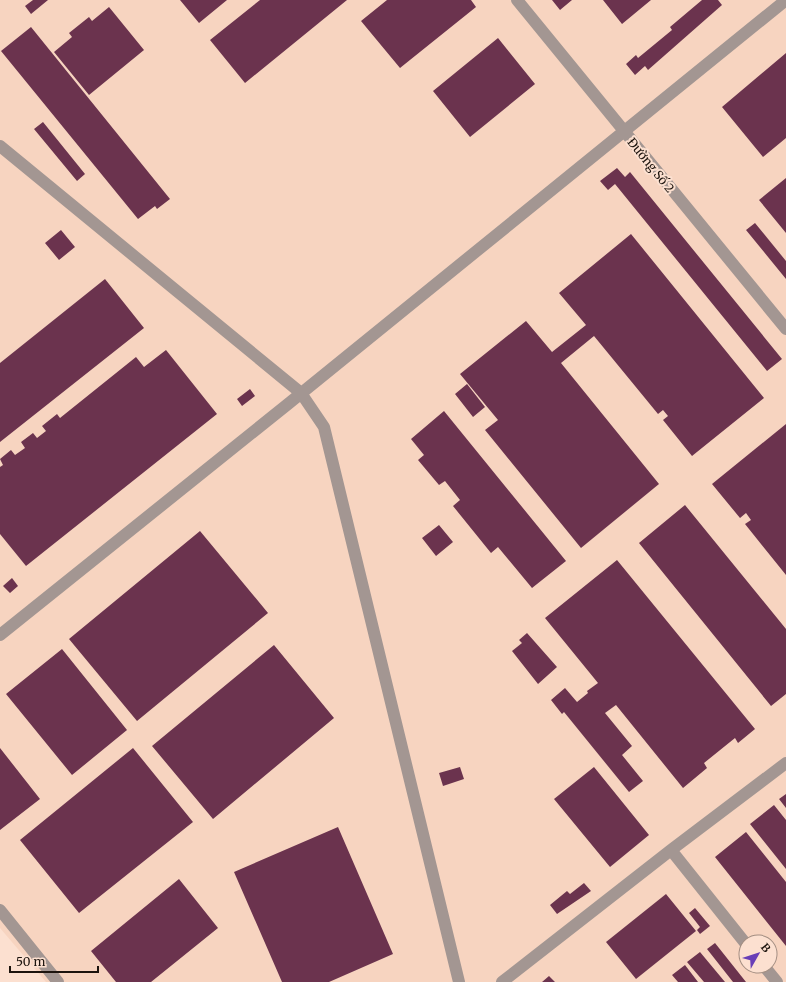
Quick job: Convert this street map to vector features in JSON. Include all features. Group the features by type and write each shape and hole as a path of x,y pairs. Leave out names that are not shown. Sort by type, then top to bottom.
{"street":[{"name":"Đường Số 2","path":"517,0 786,329"},
{"path":"0,635 786,0"},
{"path":"0,146 301,393 324,427 459,982"},
{"path":"502,982 671,850 786,763"},
{"path":"671,850 738,934"},
{"path":"0,910 58,982"},
{"path":"770,974 777,982"}],"shaded area":[{"path":"0,0 786,0 786,982 46,982 0,928"}],"building":[{"path":"33,0 48,0 31,14 25,6"},
{"path":"180,0 227,0 199,23"},
{"path":"260,0 347,0 245,83 210,40"},
{"path":"387,0 471,0 476,7 400,68 361,21"},
{"path":"552,0 572,0 560,10"},
{"path":"603,0 651,0 622,24"},
{"path":"702,0 718,0 722,5 648,70 645,66 635,75 626,64 636,55 638,58 672,30 670,27"},
{"path":"109,7 144,50 89,95 54,52 72,37 69,33 89,17 92,21"},
{"path":"31,27 170,199 157,209 155,206 138,219 1,51"},
{"path":"498,38 535,84 470,137 433,91"},
{"path":"786,53 786,138 763,157 722,107"},
{"path":"43,122 85,174 77,181 34,129"},
{"path":"617,168 625,177 630,172 782,359 767,371 615,184 608,190 600,181"},
{"path":"786,178 786,233 759,200"},
{"path":"755,223 786,261 786,279 746,230"},
{"path":"61,230 75,247 59,260 45,243"},
{"path":"631,234 764,398 692,456 663,420 668,416 663,410 658,414 594,336 561,363 659,484 581,548 485,430 498,420 460,374 526,321 552,352 586,325 559,293"},
{"path":"105,279 144,328 0,442 0,363"},
{"path":"166,350 217,414 26,566 0,534 0,467 3,465 0,459 11,450 15,455 25,448 21,442 33,433 37,438 46,431 42,426 57,414 60,418 136,357 144,367"},
{"path":"467,384 485,407 473,417 455,394"},
{"path":"250,389 255,396 242,406 237,399"},
{"path":"444,411 566,561 532,588 498,547 491,553 453,506 460,500 445,481 439,485 418,460 424,455 411,439"},
{"path":"786,424 786,575 745,524 751,520 746,513 740,518 712,484"},
{"path":"685,505 786,629 786,694 771,706 639,543"},
{"path":"439,525 453,542 436,556 422,538"},
{"path":"200,531 268,613 137,721 69,639"},
{"path":"617,560 755,729 738,743 735,738 704,763 707,768 683,788 616,705 605,713 632,746 622,755 643,781 629,792 564,712 562,714 551,700 565,688 577,702 588,693 587,691 598,683 545,618"},
{"path":"12,578 18,586 10,593 3,586"},
{"path":"527,633 557,667 538,684 512,651 522,643 519,640"},
{"path":"274,645 334,718 213,819 152,746"},
{"path":"62,649 127,730 72,775 6,694"},
{"path":"0,748 40,799 0,830"},
{"path":"133,748 193,822 79,913 20,840"},
{"path":"460,767 464,779 443,786 439,773"},
{"path":"594,767 649,835 610,867 554,799"},
{"path":"786,794 786,808 779,799"},
{"path":"774,805 786,820 786,869 750,824"},
{"path":"338,827 393,954 329,982 282,982 234,872"},
{"path":"746,832 786,882 786,946 778,934 776,934 715,857"},
{"path":"179,879 218,928 151,982 116,982 91,951"},
{"path":"584,883 591,891 557,914 550,905 567,891 570,894"},
{"path":"666,894 696,931 636,979 606,942"},
{"path":"695,908 710,926 700,934 697,930 700,927 689,913"},
{"path":"715,943 738,972 738,974 746,982 733,982 707,949"},
{"path":"700,952 725,982 704,982 687,962"},
{"path":"685,965 698,982 678,982 672,975"},
{"path":"549,976 555,982 542,982"}]}
